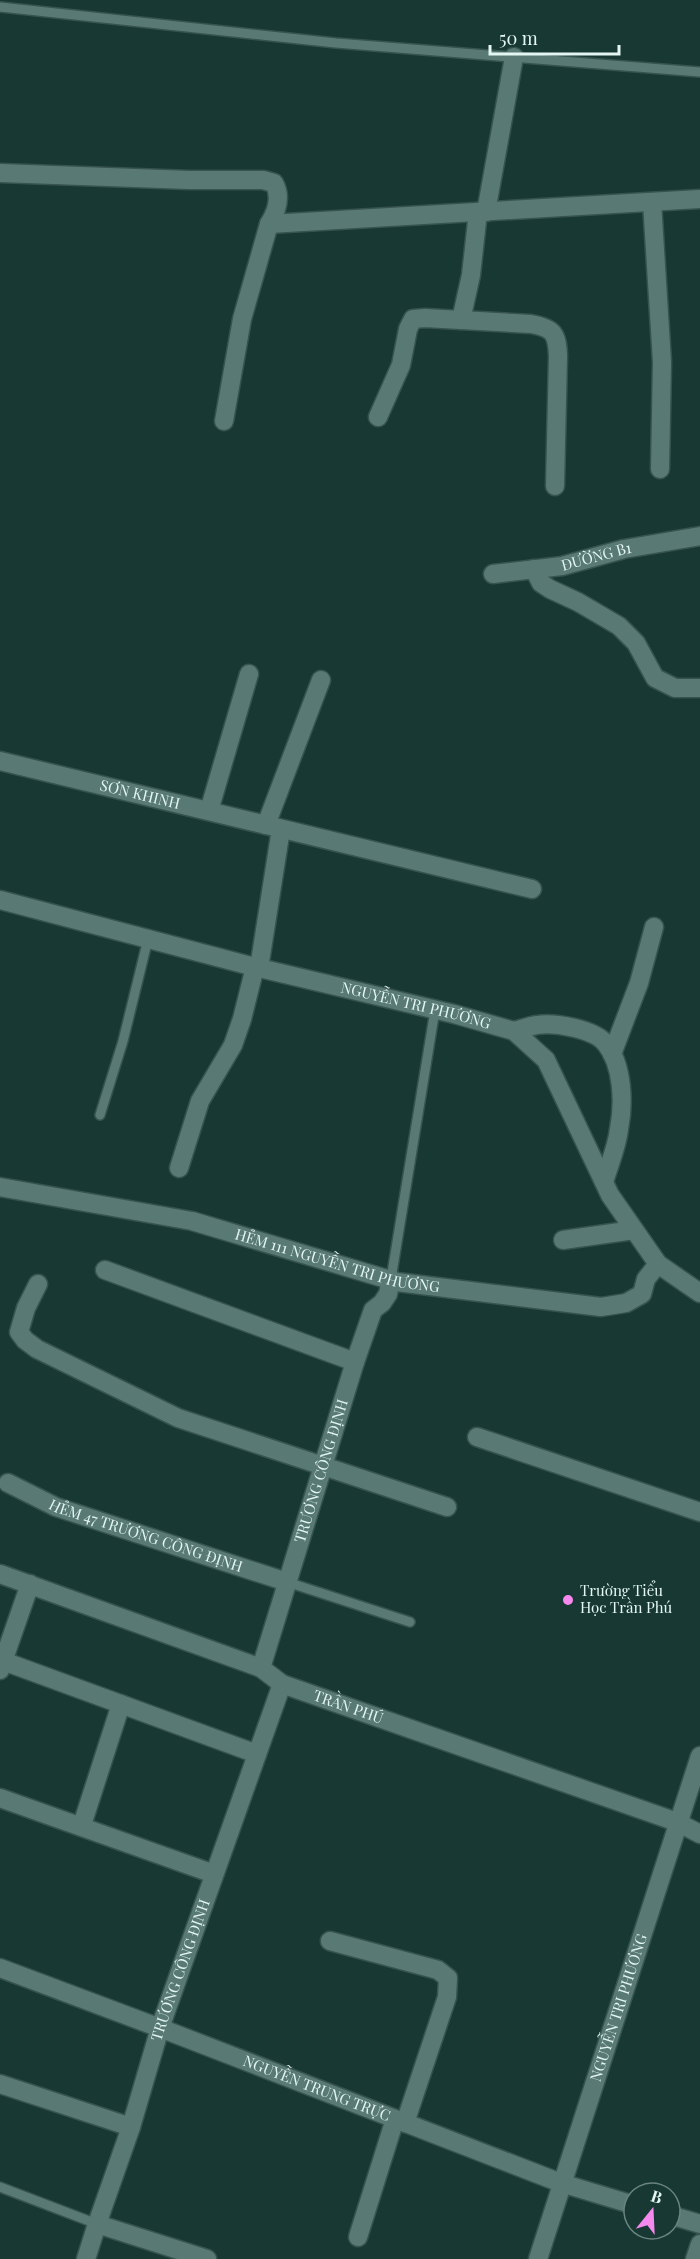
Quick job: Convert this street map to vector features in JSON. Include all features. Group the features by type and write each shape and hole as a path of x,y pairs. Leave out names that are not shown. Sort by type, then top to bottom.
{"street":[{"path":"461,320 514,57"},
{"path":"0,173 189,180 263,180 274,183 278,191 277,211 270,224 242,319 224,421"},
{"path":"270,224 700,199"},
{"path":"652,202 662,362 660,469"},
{"path":"378,417 401,365 408,329 413,319 542,326 554,334 558,347 555,486"},
{"name":"ĐƯỜNG B1","path":"493,574 562,566 624,549 700,536"},
{"path":"534,569 541,583 550,590 579,602 619,626 636,643 655,678 675,688 700,688"},
{"path":"209,811 249,674"},
{"path":"179,1168 200,1101 233,1045 257,968 273,827 321,680"},
{"name":"SƠN KHINH","path":"0,761 532,889"},
{"name":"NGUYỄN TRI PHƯƠNG","path":"0,900 257,968 514,1031 546,1060 610,1195 658,1264 700,1293"},
{"path":"612,1054 639,982 654,927"},
{"path":"514,1031 537,1025 574,1028 593,1034 605,1042 618,1070 621,1099 620,1130 604,1182"},
{"name":"HẺM 111 NGUYỄN TRI PHƯƠNG","path":"0,1187 192,1221 397,1282 502,1296 601,1307 626,1304 642,1294 646,1279 658,1264"},
{"path":"563,1240 634,1230"},
{"path":"105,1270 355,1362"},
{"name":"TRƯƠNG CÔNG ĐỊNH","path":"261,1668 355,1362 373,1310 388,1294 391,1279"},
{"path":"38,1284 26,1308 20,1332 25,1340 38,1349 178,1418 447,1507"},
{"path":"477,1437 700,1512"},
{"name":"HẺM 47 TRƯƠNG CÔNG ĐỊNH","path":"8,1483 56,1507 287,1582"},
{"name":"TRẦN PHÚ","path":"0,1574 261,1668 282,1684 677,1822 700,1834"},
{"path":"30,1584 2,1666 121,1704 257,1754"},
{"name":"TRƯƠNG CÔNG ĐỊNH","path":"86,2259 160,2028 282,1684"},
{"path":"82,1825 121,1704"},
{"name":"NGUYỄN TRI PHƯƠNG","path":"538,2259 700,1756"},
{"path":"0,1798 82,1825 214,1874"},
{"path":"330,1941 438,1970 448,1978 447,1997 358,2237"},
{"name":"NGUYỄN TRUNG TRỰC","path":"0,1968 561,2183 622,2201"},
{"path":"0,2084 130,2127"},
{"path":"682,2219 700,2224"},
{"path":"97,2224 207,2259"},
{"path":"695,2259 700,2244"}],"lane":[{"path":"0,7 336,43 700,72"},
{"path":"100,1115 123,1041 148,939"},
{"path":"391,1279 435,1010"},
{"path":"287,1582 410,1622"},
{"path":"0,2187 97,2224"}],"place":[{"name":"Trường Tiểu Học Trần Phú","path":"568,1600"}]}
